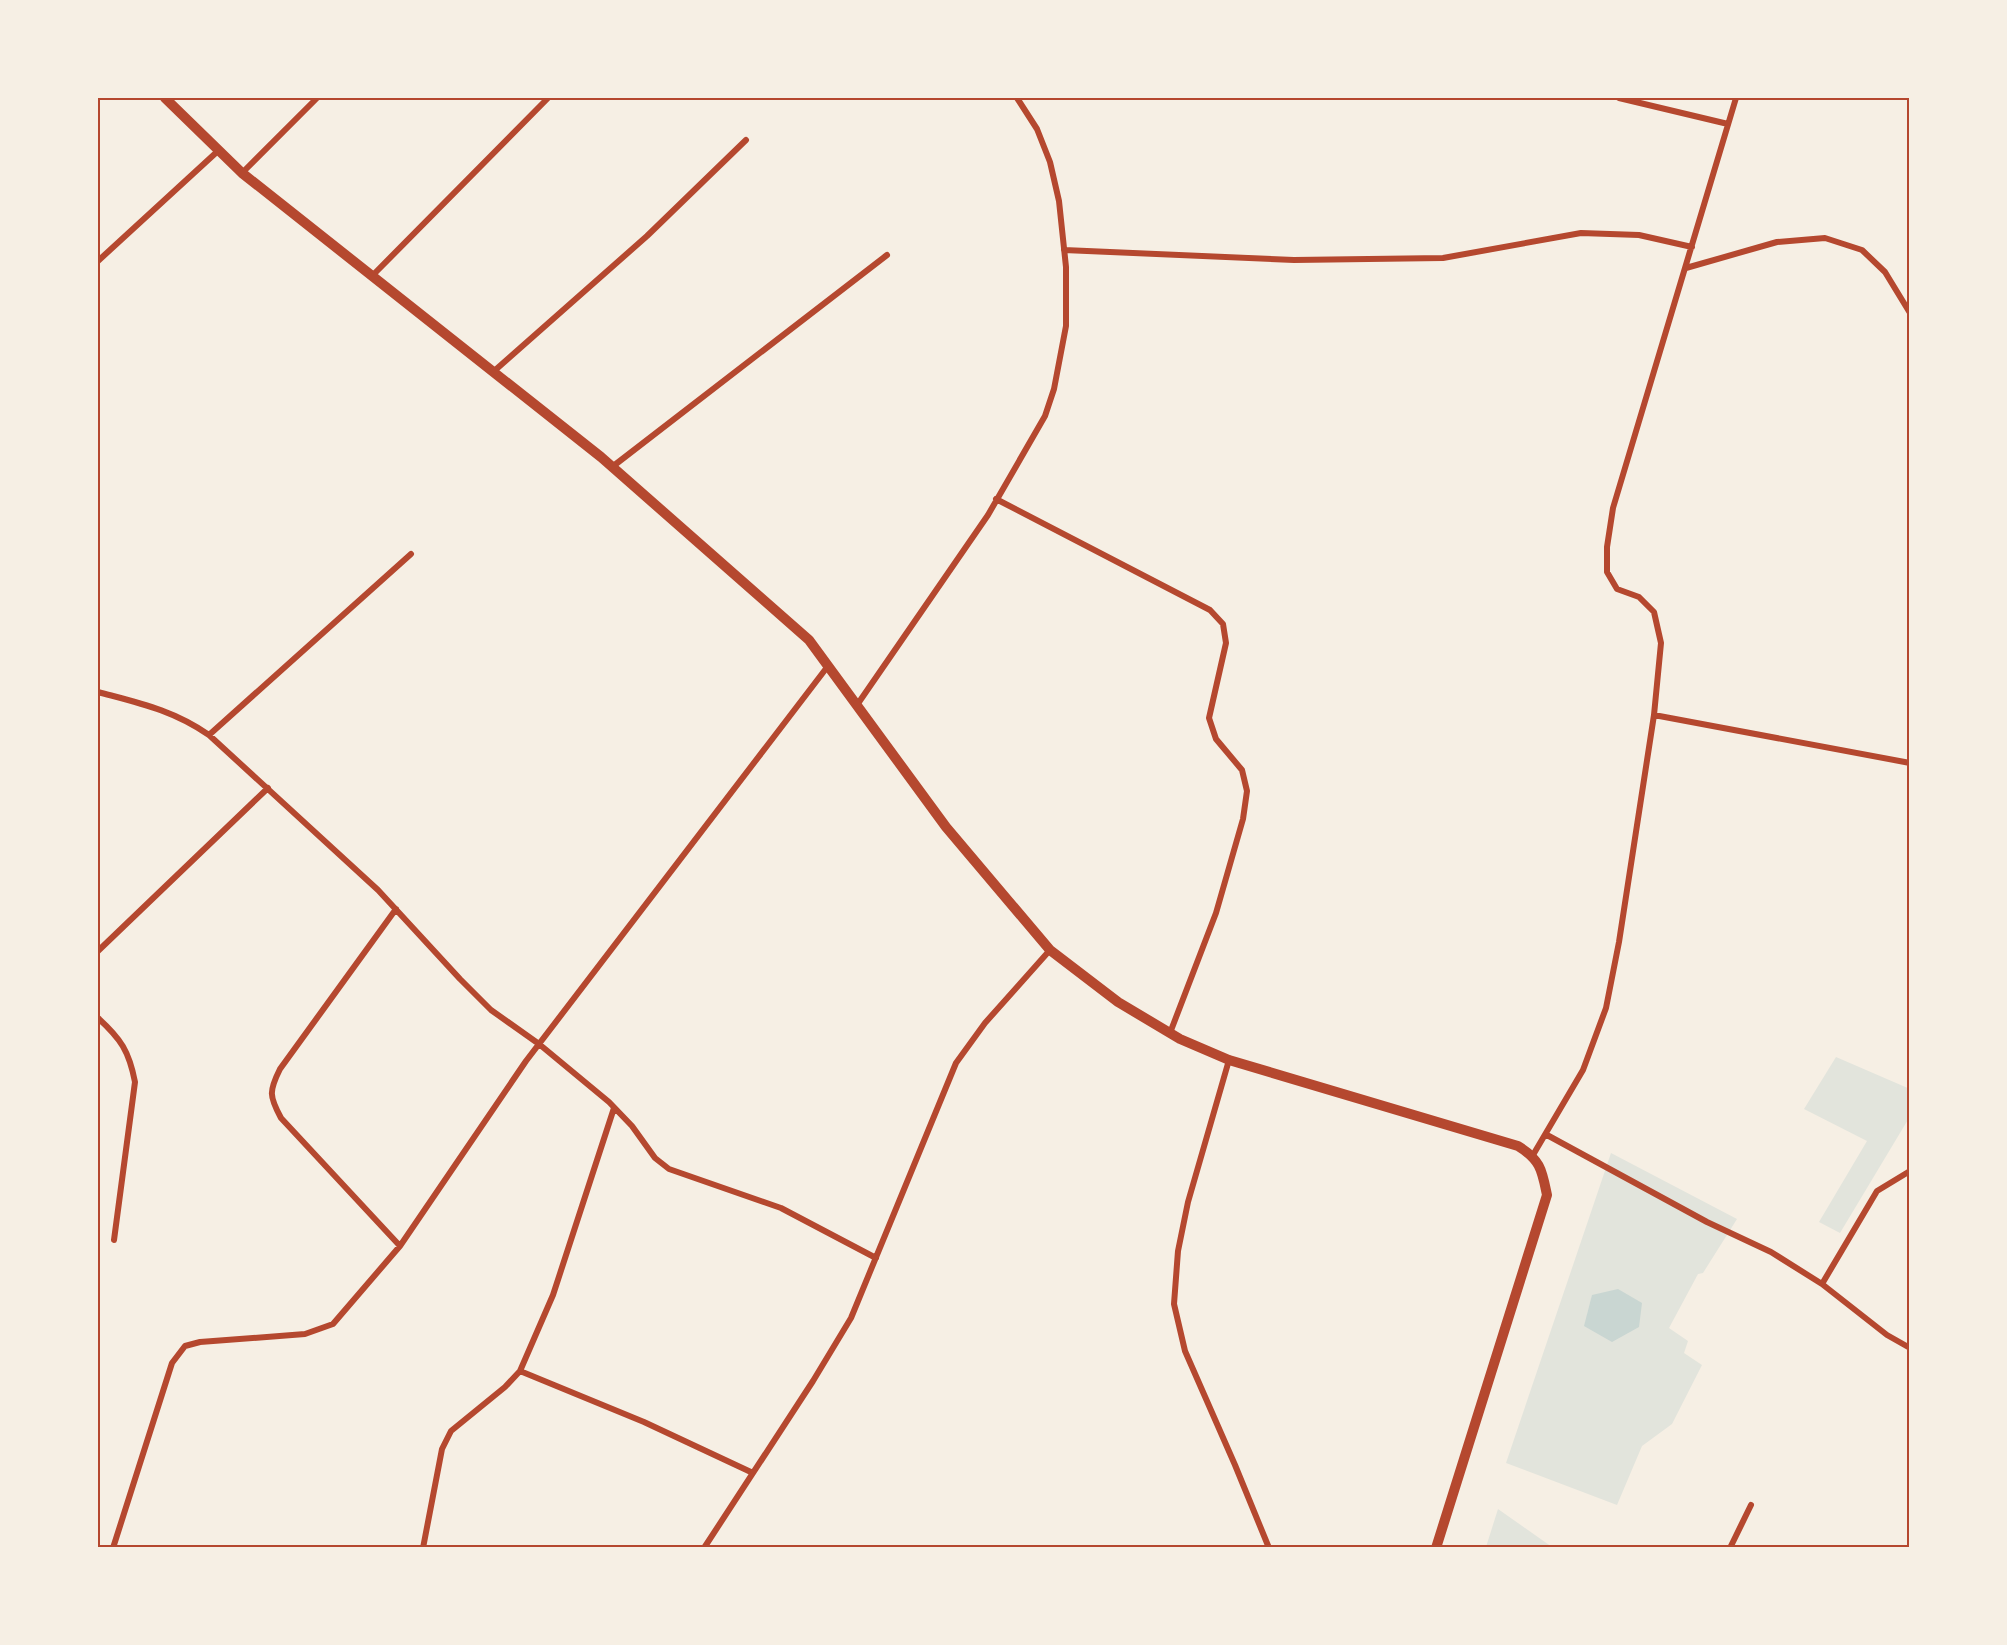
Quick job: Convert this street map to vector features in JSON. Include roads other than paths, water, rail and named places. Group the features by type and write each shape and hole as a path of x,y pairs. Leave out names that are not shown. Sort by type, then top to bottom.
{"street":[{"path":"165,98 242,173 612,467 809,640 945,827 1050,950 1118,1002 1180,1040 1229,1060 1518,1146 1533,1155 1542,1174 1547,1195 1436,1548"},
{"path":"242,173 317,98"},
{"path":"372,276 548,98"},
{"path":"857,705 996,499 1045,416 1054,389 1066,326 1064,250 1059,201 1050,162 1037,129 1017,98"},
{"path":"1619,98 1728,124"},
{"path":"1533,1155 1547,1135 1583,1070 1606,1008 1619,942 1653,714 1661,644 1654,612 1639,597 1617,589 1607,572 1606,547 1613,508 1736,98"},
{"path":"494,372 647,236 746,140"},
{"path":"98,261 219,150"},
{"path":"1064,250 1294,260 1443,258 1581,233 1639,235 1692,247"},
{"path":"1686,268 1777,242 1825,238 1862,250 1885,272 1910,313"},
{"path":"612,467 887,255"},
{"path":"996,499 1210,610 1223,624 1226,643 1209,718 1216,739 1242,770 1247,791 1243,819 1216,913 1170,1033"},
{"path":"210,735 411,554"},
{"path":"113,1548 172,1363 185,1346 200,1342 305,1334 333,1324 400,1246 539,1044 828,666"},
{"path":"98,692 160,709 189,721 210,735 378,890 492,1010 539,1044 614,1108 632,1126 655,1158 669,1169 781,1208 876,1258"},
{"path":"1653,714 1910,763"},
{"path":"98,951 268,788"},
{"path":"396,909 280,1069 272,1085 272,1100 281,1118 400,1246"},
{"path":"704,1548 813,1381 851,1318 956,1063 985,1023 1050,950"},
{"path":"98,1018 121,1043 130,1058 135,1082 114,1240"},
{"path":"1229,1060 1188,1202 1178,1251 1174,1304 1185,1351 1269,1548"},
{"path":"423,1548 442,1449 451,1431 505,1387 520,1371 554,1295 614,1108"},
{"path":"1547,1135 1707,1222 1771,1252 1822,1284 1887,1335 1910,1348"},
{"path":"1822,1284 1877,1191 1910,1171"},
{"path":"520,1371 644,1422 753,1473"},
{"path":"1730,1548 1751,1505"}]}
